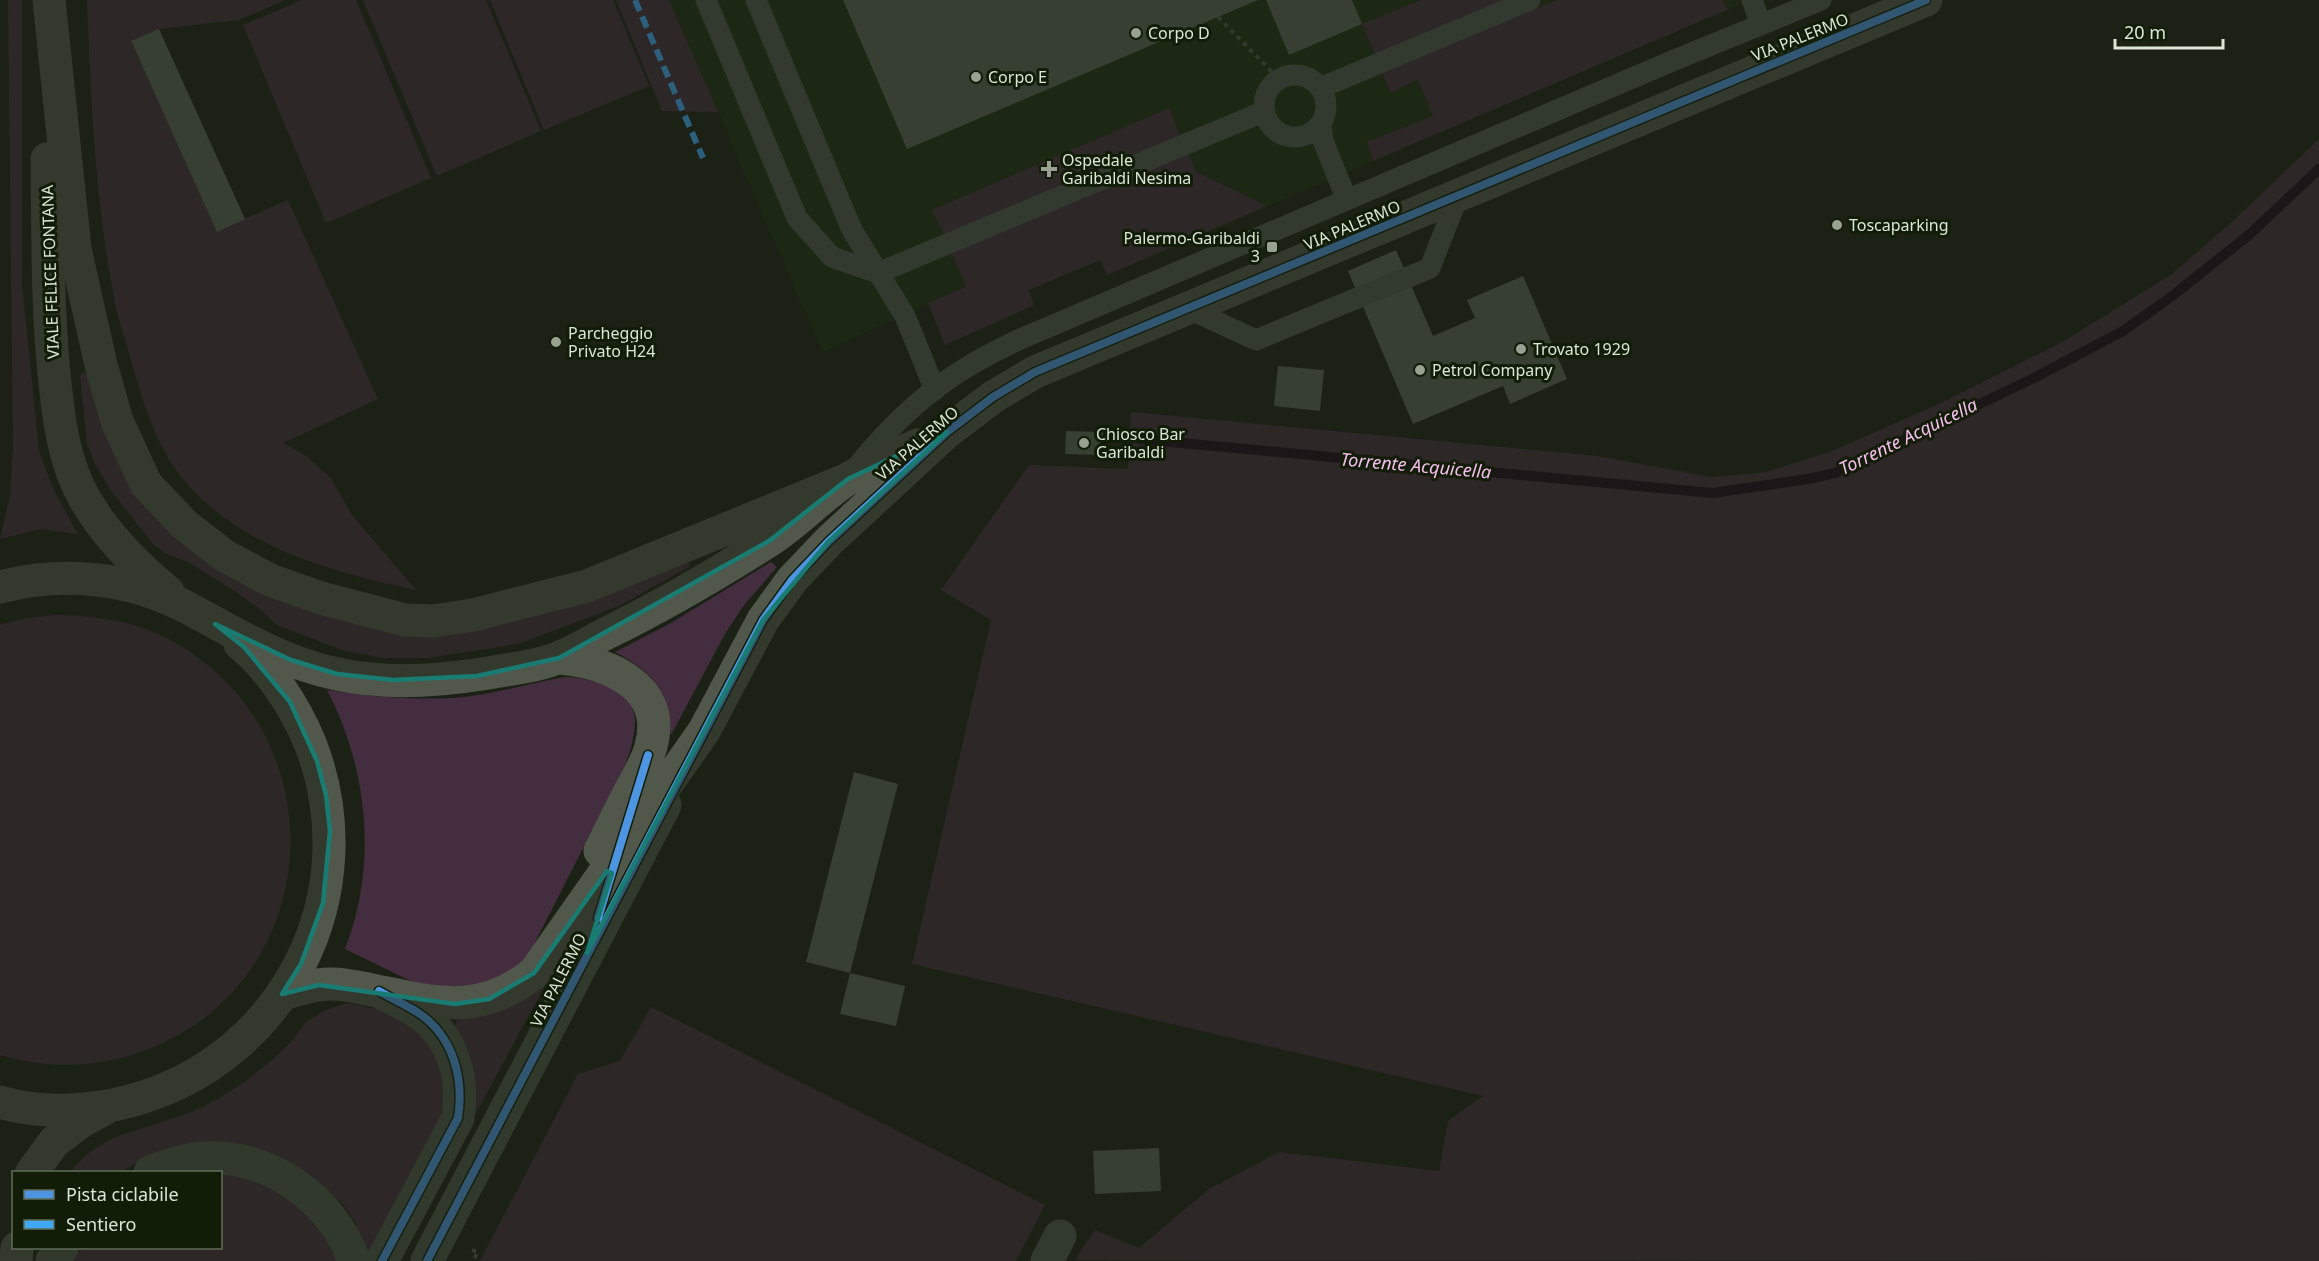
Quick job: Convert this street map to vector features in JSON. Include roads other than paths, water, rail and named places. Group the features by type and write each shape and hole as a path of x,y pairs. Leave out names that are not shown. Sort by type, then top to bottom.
{"main road":[{"path":"47,0 75,249 98,355 117,421 146,484 185,525 225,556 270,580 321,598 405,620 433,621 472,615 587,586 848,479 947,432"},
{"name":"VIALE FELICE FONTANA","path":"47,0 49,321 58,416 66,455 80,490 109,534 137,565 185,606"},
{"name":"VIA PALERMO","path":"704,731 763,620 792,580 828,542 947,432 993,397 1035,372 1926,0"},
{"path":"0,586 52,578 89,579 124,584 185,606 215,624 291,660 337,674 393,680 431,681 477,676 559,658 640,617 769,541 848,479"},
{"path":"33,1171 54,1142 82,1121 112,1106 166,1089 205,1069 233,1048 282,994 301,964 314,934 323,903 330,831 326,795 317,761 290,702 244,647 215,624"},
{"path":"548,956 648,755 653,734 653,723 647,702 634,684 600,665 559,658"},
{"path":"282,994 319,985 356,986 437,1002 472,1003 506,993 534,973 548,956 704,731"},
{"path":"0,1102 39,1109 75,1110 112,1106"}],"street":[{"name":"VIA PALERMO","path":"427,1261 704,731"},
{"path":"587,953 648,755"},
{"path":"379,992 418,1013 438,1031 446,1042 456,1066 460,1092 458,1118 382,1261"},
{"path":"155,1171 173,1164 204,1158 235,1160 269,1170 303,1190 327,1212 343,1234 354,1261"},
{"path":"52,1261 61,1249"}],"lane":[{"path":"706,0 797,218 832,257 878,273 1265,111"},
{"path":"756,0 852,230 905,316 935,390"},
{"path":"1320,88 1530,0"},
{"path":"1752,0 1761,25"},
{"path":"848,479 876,442 935,390 967,367 1018,340 1821,0"},
{"path":"1297,75 1314,82 1320,88 1326,106 1321,124 1323,141 1342,202 1312,146 1300,137 1281,134 1268,121 1265,111 1268,93 1280,80 1297,75"},
{"path":"1300,137 1321,124"},
{"path":"1187,308 1256,340 1430,268 1459,194"}],"waterway":[{"name":"Torrente Acquicella","path":"1139,439 1713,493 1835,473 2032,379 2123,331 2171,297 2250,234 2319,169"}],"place":[{"name":"Corpo D","path":"1136,33"},
{"name":"Corpo E","path":"976,77"},
{"name":"Ospedale Garibaldi Nesima","path":"1049,169"},
{"name":"Toscaparking","path":"1837,225"},
{"name":"Palermo-Garibaldi 3","path":"1272,247"},
{"name":"Parcheggio Privato H24","path":"556,342"},
{"name":"Trovato 1929","path":"1521,349"},
{"name":"Petrol Company","path":"1420,370"},
{"name":"Chiosco Bar Garibaldi","path":"1084,443"}]}
